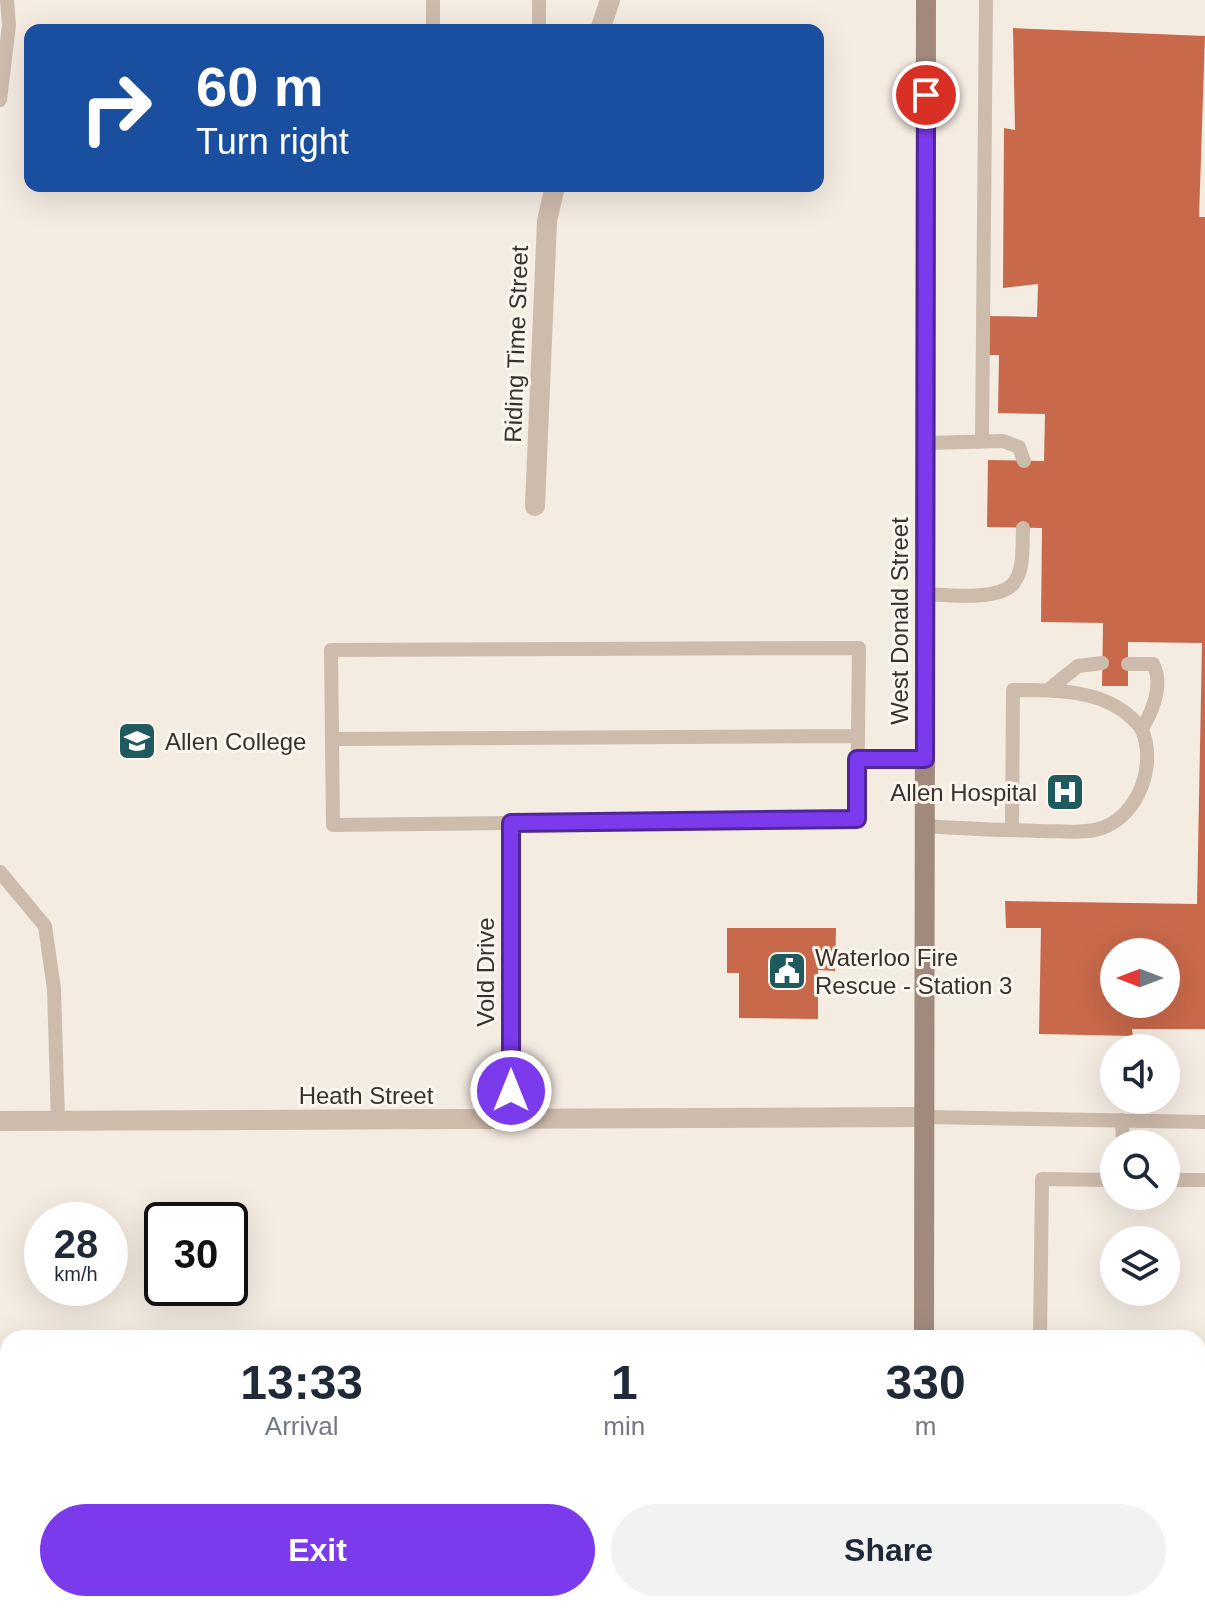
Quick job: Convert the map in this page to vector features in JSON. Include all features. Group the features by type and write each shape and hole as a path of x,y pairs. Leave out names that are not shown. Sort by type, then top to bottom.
{"main road":[{"name":"West Donald Street","path":"924,1330 926,0"}],"street":[{"path":"602,24 610,0"},
{"name":"Riding Time Street","path":"535,506 547,221 554,192"},
{"name":"Vold Drive","path":"511,823 511,1121"},
{"name":"Heath Street","path":"0,1121 925,1117"}],"lane":[{"path":"0,100 9,25 7,0"},
{"path":"433,0 433,24"},
{"path":"539,0 539,24"},
{"path":"982,441 986,0"},
{"path":"926,443 1003,441 1019,447 1024,461"},
{"path":"925,594 996,593 1013,584 1022,563 1023,528"},
{"path":"859,648 857,819 333,825 333,739 331,650 859,648"},
{"path":"1048,690 1078,666 1102,663"},
{"path":"1128,664 1153,664 1158,673 1151,714 1142,729"},
{"path":"925,826 1012,830 1077,832 1103,828 1125,815 1142,789 1146,756 1142,729 1120,708 1085,695 1048,690 1013,690 1012,830"},
{"path":"333,739 858,736"},
{"path":"857,759 925,759"},
{"path":"0,872 45,926 54,989 58,1121"},
{"path":"925,1117 1205,1122"},
{"path":"1122,1120 1122,1130"},
{"path":"1040,1330 1042,1179 1100,1180"},
{"path":"1180,1180 1205,1180"}],"building":[{"path":"1013,28 1205,36 1199,217 1205,217 1205,1029 1132,1029 1133,1034 1100,1035 1039,1034 1041,928 1006,928 1005,901 1197,904 1202,643 1128,642 1128,686 1102,686 1103,623 1041,622 1042,528 987,527 988,460 1044,461 1045,414 998,413 999,355 987,355 987,316 1037,317 1038,284 1003,288 1004,128 1015,130"},
{"path":"727,928 836,928 835,971 818,970 818,1019 739,1018 739,973 727,973"}],"place":[{"name":"Allen College","path":"137,741"},
{"name":"Allen Hospital","path":"1065,792"},
{"name":"Waterloo Fire Rescue - Station 3","path":"787,971"}],"route":[{"path":"511,1091 511,823 857,819 857,759 925,759 926,95"}]}
